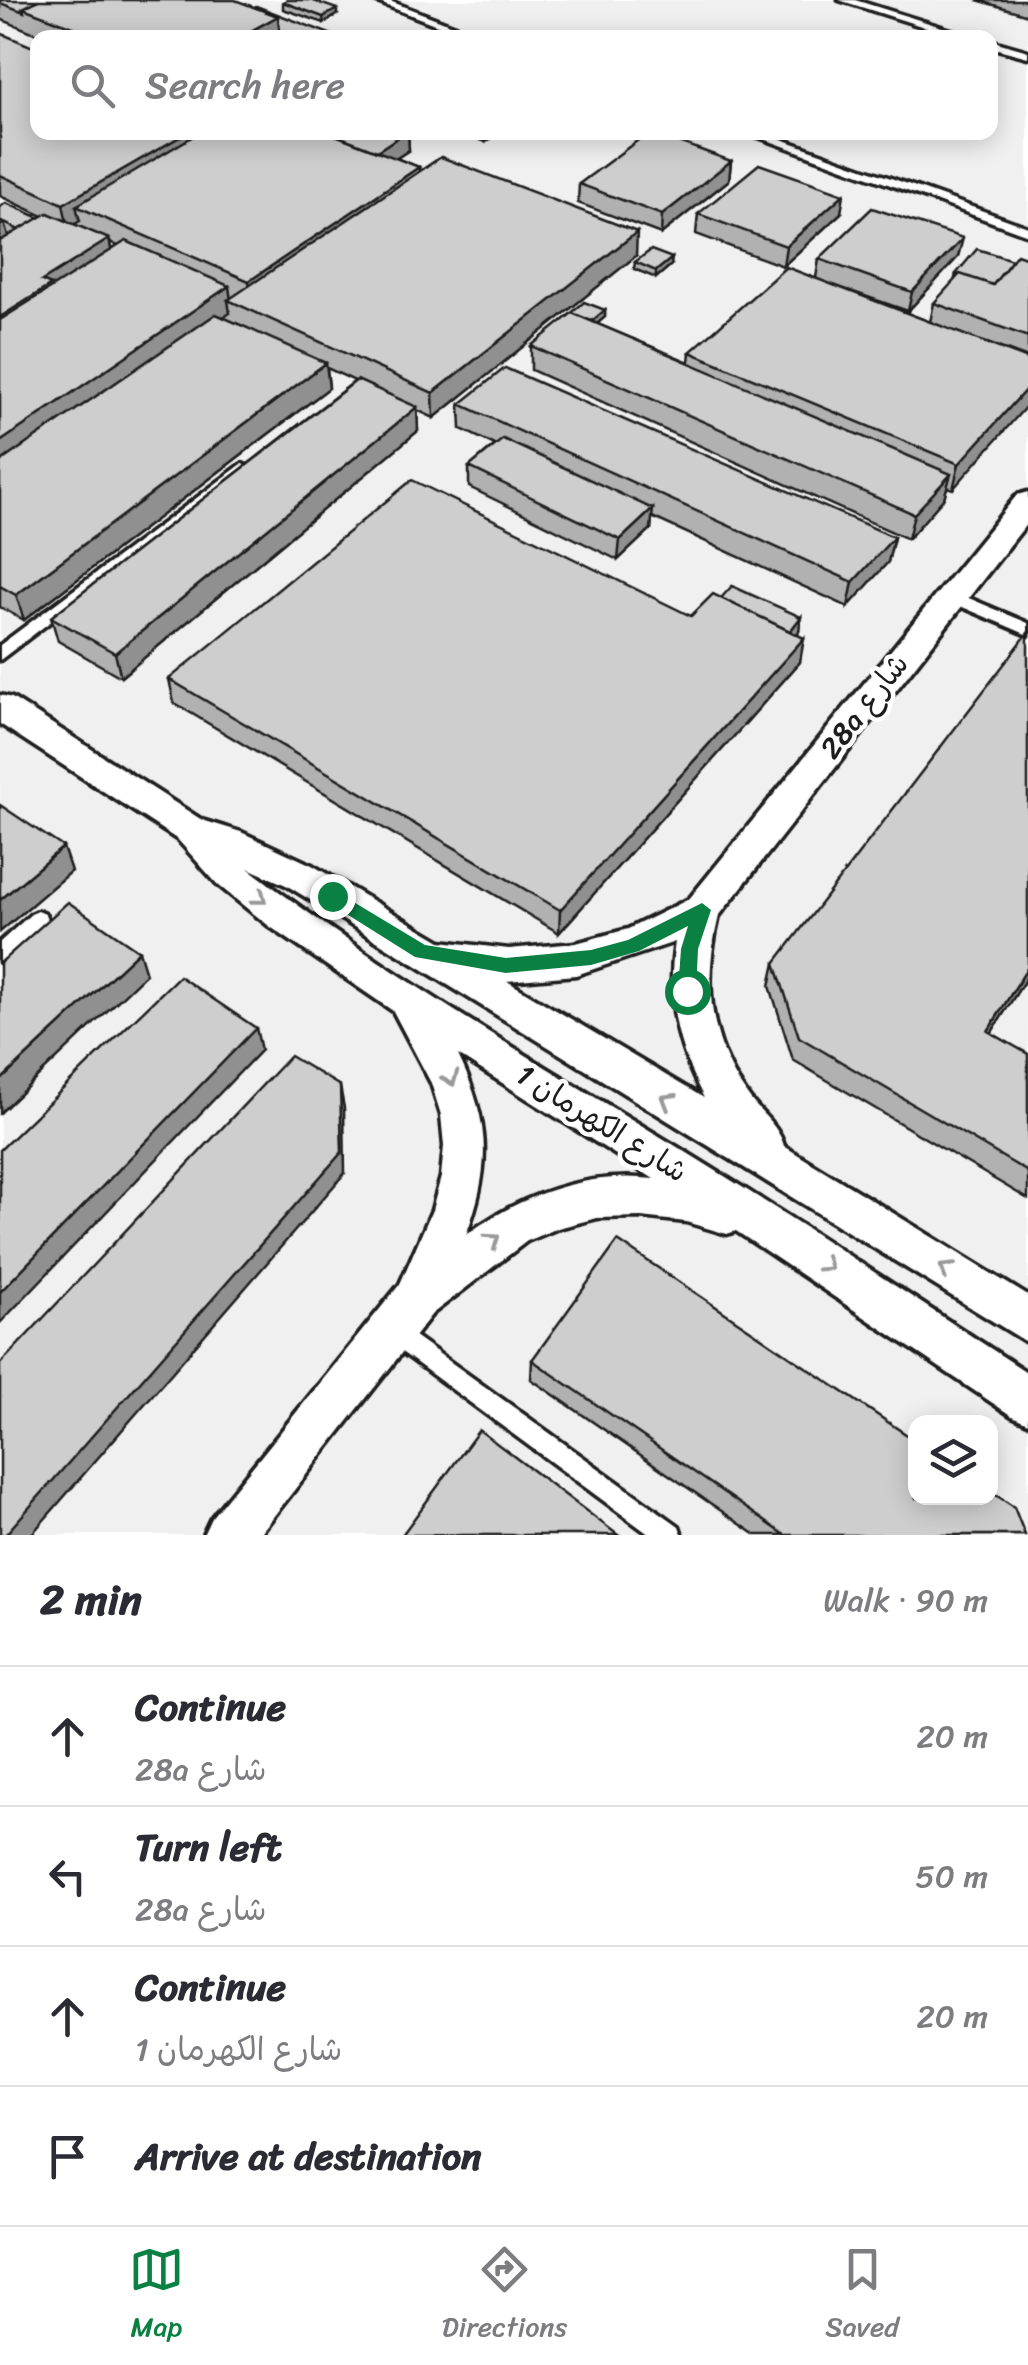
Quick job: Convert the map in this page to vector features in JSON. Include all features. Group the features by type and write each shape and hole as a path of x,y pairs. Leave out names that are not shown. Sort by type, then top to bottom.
{"street":[{"name":"28a شارع","path":"829,1196 781,1162 743,1123 714,1080 695,1036 687,991 690,949 702,910 1028,502"},
{"name":"شارع الكهرمان 1","path":"0,707 190,830 255,896 462,1036 769,1227 1028,1400"},
{"name":"شارع الكهرمان 1","path":"190,830 265,857 299,875 1028,1321"},
{"name":"28a شارع","path":"421,952 506,965 577,960 632,946 702,910"},
{"path":"228,1535 403,1314 449,1230 461,1192 466,1154 463,1118 454,1084 404,994"},
{"path":"403,1314 512,1226 553,1209 596,1198 641,1196 686,1202 769,1227"}],"lane":[{"path":"376,0 460,30"},
{"path":"844,0 945,30"},
{"path":"998,45 1028,54"},
{"path":"772,140 1028,231"},
{"path":"0,654 264,453"},
{"path":"952,596 1028,629"},
{"path":"0,954 38,920"},
{"path":"403,1314 670,1535"}],"shaded area":[{"path":"0,0 1028,0 1028,1535 0,1535"}],"building":[{"path":"0,0 39,0 23,8 24,12"},
{"path":"39,0 235,0 278,16 253,30 81,30 23,8"},
{"path":"311,0 337,9 323,17 283,2"},
{"path":"254,7 319,30 280,30 278,16"},
{"path":"0,33 30,46 30,140 174,140 63,204 0,175"},
{"path":"187,140 349,140 419,167 249,281 76,206"},
{"path":"349,140 394,140 377,151"},
{"path":"638,140 672,140 731,161 662,215 579,184"},
{"path":"441,157 637,232 433,393 228,300"},
{"path":"759,164 844,194 786,246 698,214"},
{"path":"6,203 40,218 19,230 0,221 0,207"},
{"path":"872,208 963,238 912,292 819,259"},
{"path":"48,213 109,239 42,281 51,285 0,317 0,241"},
{"path":"126,241 229,286 0,442 0,320"},
{"path":"977,249 1012,260 993,285 956,274"},
{"path":"651,250 672,258 656,271 635,262"},
{"path":"1017,254 1028,258 1028,337 934,303 960,274 993,285"},
{"path":"786,267 1028,359 1028,387 959,464 690,352"},
{"path":"584,302 605,310 592,321 572,313 567,317"},
{"path":"572,313 951,474 914,514 531,346"},
{"path":"216,314 326,363 16,595 0,586 0,462"},
{"path":"505,368 894,537 853,582 460,404"},
{"path":"357,380 417,407 115,653 51,617"},
{"path":"503,439 653,509 620,540 469,467"},
{"path":"412,480 691,616 713,594 804,638 560,910 169,679"},
{"path":"732,586 801,617 790,631 721,598"},
{"path":"1028,633 1028,967 988,1031 1028,1054 1028,1172 799,1037 775,963"},
{"path":"0,805 63,847 0,900"},
{"path":"68,902 139,951 0,1081 0,963"},
{"path":"179,976 256,1028 0,1292 0,1150"},
{"path":"290,1056 340,1086 342,1152 5,1535 0,1535 0,1364"},
{"path":"618,1241 908,1436 908,1505 998,1505 998,1496 1014,1507 1025,1535 785,1535 532,1360"},
{"path":"479,1430 618,1535 402,1535"}],"route":[{"path":"332,896 421,952 462,962 506,965 591,958 669,930 702,910 690,949 687,991"}]}
